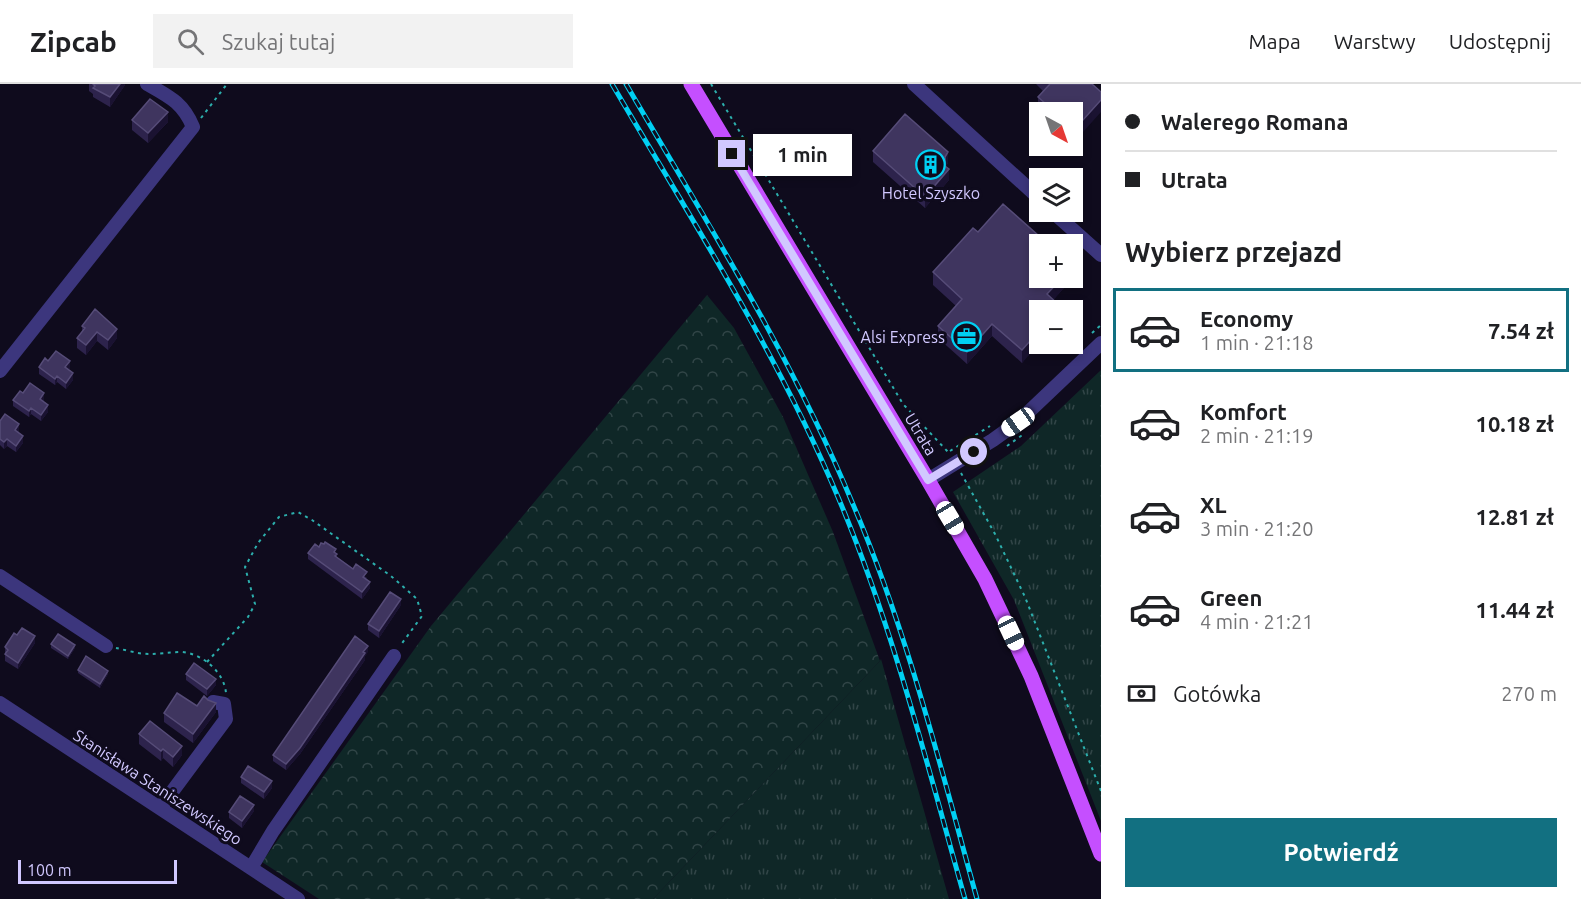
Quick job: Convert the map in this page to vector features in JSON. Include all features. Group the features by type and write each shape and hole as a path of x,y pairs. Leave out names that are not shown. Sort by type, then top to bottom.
{"main road":[{"name":"Utrata","path":"690,84 985,579 1019,649 1101,854"}],"street":[{"path":"0,371 193,127 186,111 167,95 147,84"},
{"path":"914,84 1029,189"},
{"path":"1064,222 1101,255"},
{"path":"928,480 952,457 993,440 1018,422 1097,338"},
{"path":"0,576 106,646"},
{"path":"251,868 273,831 394,656"},
{"name":"Stanisława Staniszewskiego","path":"0,703 298,899"},
{"path":"160,808 226,719 219,705"}],"path":[{"path":"193,127 227,84"},
{"path":"711,84 903,404 952,457 995,534 1025,597 1101,792"},
{"path":"1097,338 1101,325"},
{"path":"952,457 997,422"},
{"path":"207,663 248,617 255,604 245,567 258,543 279,517 298,512 391,576 417,599 422,616 394,656"},
{"path":"106,646 148,654 184,652 201,657 218,672 224,681 226,692 219,705"}],"green space":[{"path":"707,295 734,328 783,417 833,532 880,661 653,899 319,899 262,862 431,626"},
{"path":"1101,370 1101,821 1014,600 953,492 1021,446"},
{"path":"881,659 949,899 653,899 880,661"}],"building":[{"path":"93,84 120,84 110,97 93,88 95,86"},
{"path":"1050,84 1092,84 1101,92 1101,100 1083,120 1083,102 1044,102 1038,97"},
{"path":"150,99 168,112 148,133 132,120"},
{"path":"905,114 948,152 945,157 945,166 949,169 925,197 873,151"},
{"path":"1003,204 1037,234 1029,234 1029,288 1053,288 1047,294 1053,300 1029,300 1029,342 1022,350 992,324 967,352 938,326 962,299 933,272 973,228 978,232"},
{"path":"95,309 117,329 108,340 97,332 86,345 77,338 85,328 82,326"},
{"path":"56,351 70,361 65,367 73,373 66,383 57,376 55,379 39,367 45,358 48,361"},
{"path":"30,383 44,393 40,399 48,405 41,415 31,408 29,411 13,400 20,391 23,393"},
{"path":"5,414 19,424 15,430 23,436 16,446 7,439 4,442 0,439 0,421"},
{"path":"325,542 336,549 335,556 353,569 356,564 367,572 363,577 370,582 362,592 308,553 315,544 319,547"},
{"path":"390,592 401,599 379,631 368,624"},
{"path":"22,628 35,636 18,663 5,654 8,650 5,647 14,633 17,635"},
{"path":"58,634 75,645 68,656 51,644"},
{"path":"355,636 368,646 363,652 365,653 300,748 286,764 273,755"},
{"path":"86,656 108,671 100,684 78,670"},
{"path":"194,663 216,679 207,689 186,674"},
{"path":"177,693 197,706 204,696 216,703 193,734 164,713"},
{"path":"150,721 182,746 173,757 139,734"},
{"path":"248,766 272,781 264,792 241,777"},
{"path":"240,796 254,805 242,821 229,812"}],"railway":[{"path":"612,84 761,338 814,443 838,497 858,546 892,646 965,899"},
{"path":"626,84 775,341 828,447 852,502 872,550 906,649 936,748 977,899"}],"place":[{"name":"Hotel Szyszko","path":"931,165"},
{"name":"Alsi Express","path":"966,337"}],"route":[{"path":"732,154 928,480 974,452"}]}
